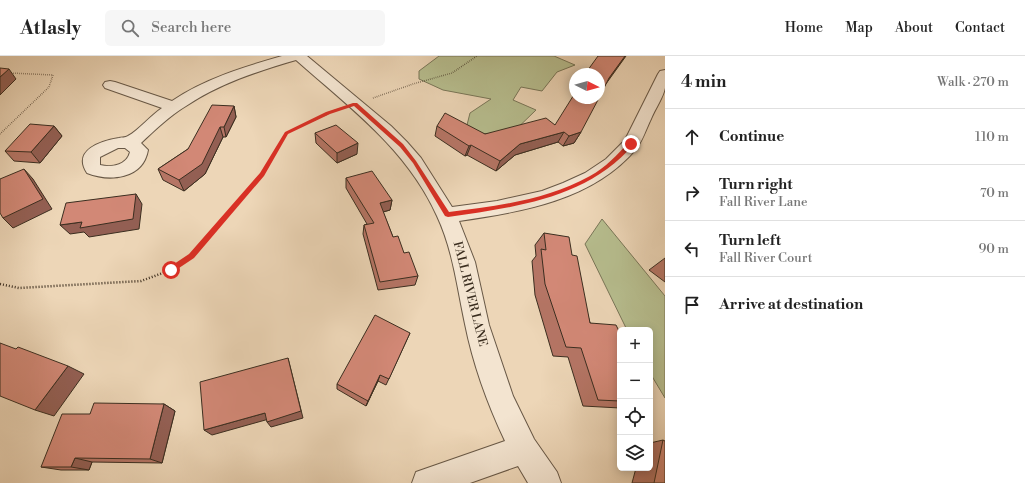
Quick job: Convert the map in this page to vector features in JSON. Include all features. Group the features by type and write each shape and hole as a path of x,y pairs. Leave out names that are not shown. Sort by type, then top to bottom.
{"street":[{"name":"FALL RIVER LANE","path":"298,56 355,104 401,146 415,162 448,215 464,262 477,325 501,402 524,449 546,483"},
{"path":"130,143 173,108 205,89 250,70 298,56"},
{"path":"448,215 499,207 547,196 574,187 594,177 615,160 631,144 665,74"},
{"path":"110,86 173,108"},
{"path":"427,483 524,449"}],"path":[{"path":"395,90 452,73 477,56"},
{"path":"0,134 49,87 53,75 8,73"},
{"path":"0,284 19,288 141,281 171,270 192,256 262,175 286,133 328,113 355,104"}],"green space":[{"path":"439,56 554,56 575,65 557,72 542,91 521,87 513,100 536,110 503,142 466,129 470,113 491,99 443,90 419,79 419,71"},
{"path":"602,219 665,296 665,398 653,378 653,327 626,327 585,244"}],"building":[{"path":"598,56 625,56 605,86 605,68 589,68"},
{"path":"0,68 9,69 0,77"},
{"path":"569,103 569,104 596,104 581,132 569,136 564,132 520,144 500,161 471,145 469,146 437,126 445,113 485,134 546,118 555,125"},
{"path":"212,105 234,106 224,127 220,127 202,164 179,180 158,169 188,149"},
{"path":"30,124 54,126 31,152 5,151"},
{"path":"336,125 358,143 337,153 315,133"},
{"path":"24,169 43,199 3,218 0,213 0,179"},
{"path":"372,171 392,200 380,203 393,237 398,236 404,253 409,252 418,276 380,282 364,225 374,223 346,178"},
{"path":"136,194 133,219 80,228 82,222 60,225 66,203"},
{"path":"544,233 569,237 572,255 577,256 590,323 616,325 617,327 617,401 598,400 581,348 566,347 545,284 541,249 546,250"},
{"path":"375,315 410,333 389,379 380,375 368,401 337,384"},
{"path":"0,343 16,349 18,347 68,366 35,410 0,396"},
{"path":"288,358 301,411 267,422 265,413 204,430 200,382"},
{"path":"94,403 164,404 150,459 75,458 71,467 41,467 62,414 90,414"},
{"path":"663,440 665,441 665,483 654,483"}],"route":[{"path":"171,270 192,256 262,175 286,133 328,113 355,104 385,130 415,162 448,215 499,207 547,196 574,187 594,177 615,160 631,144"}]}
